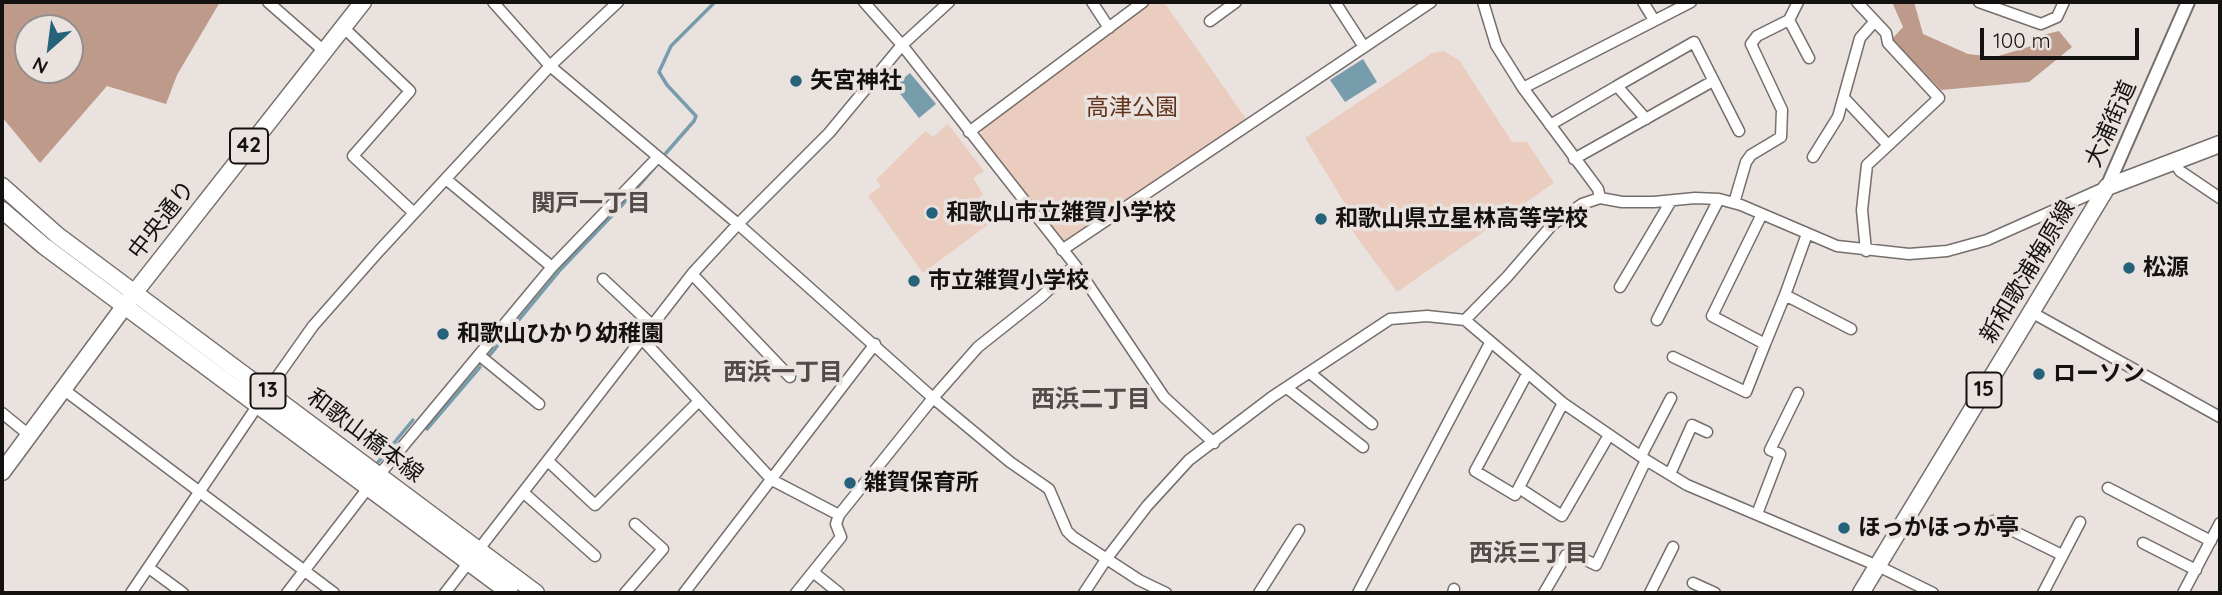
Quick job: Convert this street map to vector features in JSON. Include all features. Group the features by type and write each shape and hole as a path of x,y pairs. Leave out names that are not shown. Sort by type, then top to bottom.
{"main road":[{"name":"中央通り","path":"2,472 124,306 363,2"},
{"path":"2107,187 2220,144"},
{"name":"和歌山橋本線","path":"2,186 57,235 379,475 474,557 510,593"},
{"name":"新和歌浦梅原線","path":"1861,593 2107,187"},
{"name":"和歌山橋本線","path":"2,210 44,246 368,488 474,557 536,593"}],"street":[{"path":"268,2 324,51"},
{"path":"493,2 550,66 737,224 933,398 1010,462 1049,489 1067,531 1073,537 1139,580 1166,593"},
{"path":"267,391 313,326 414,213 550,66 618,2"},
{"path":"864,2 902,46 1075,265 1164,397 1214,443"},
{"path":"445,593 692,274 737,224 829,133 902,46 949,2"},
{"path":"1092,2 1109,28"},
{"path":"970,132 1143,2"},
{"path":"1210,21 1236,2"},
{"path":"1335,2 1364,47"},
{"path":"1062,250 1431,2"},
{"path":"1483,2 1496,46 1523,88 1598,189 1600,198"},
{"path":"1643,2 1654,20"},
{"path":"1523,88 1691,2"},
{"path":"1734,203 1746,162 1751,155 1781,137 1782,110 1751,44 1757,36 1789,20 1798,2"},
{"path":"1857,2 1886,33 1888,43 1939,98 1867,165 1862,210 1866,251"},
{"path":"1979,2 2004,6 2041,24 2057,17 2064,2"},
{"name":"大浦街道","path":"2107,187 2188,2"},
{"path":"1789,20 1809,58"},
{"path":"1813,157 1838,117 1860,38 1875,21"},
{"path":"343,27 410,91 353,156 414,213"},
{"path":"1550,125 1694,42 1739,131"},
{"path":"1574,159 1713,81"},
{"path":"1617,86 1646,119"},
{"path":"1844,98 1888,145"},
{"path":"379,475 552,267 657,158"},
{"path":"2174,162 2180,171 2220,198"},
{"path":"447,180 552,267"},
{"path":"1465,320 1552,225 1581,204 1600,198 1622,202 1719,199 1838,246 1909,254 1947,251 1987,240 2107,187"},
{"path":"1657,320 1719,199"},
{"path":"1620,287 1671,201"},
{"path":"1762,214 1712,316 1765,344"},
{"path":"1672,357 1746,392 1807,234"},
{"path":"796,593 841,537 836,524 839,515 933,398 978,347 1041,297 1075,265"},
{"path":"692,274 790,377"},
{"path":"603,279 653,326"},
{"path":"1785,295 1851,329"},
{"path":"2031,312 2220,417"},
{"path":"1084,593 1147,506 1189,460 1287,388 1390,319 1427,316 1465,320 1563,403 1687,485 1878,566 1933,593"},
{"path":"643,340 772,480 839,515"},
{"path":"1358,593 1490,343"},
{"path":"684,593 875,344"},
{"path":"479,355 539,404"},
{"path":"1310,373 1372,424"},
{"path":"1528,374 1475,471 1515,495 1563,403"},
{"path":"1287,388 1363,447"},
{"path":"63,389 334,593"},
{"path":"1757,514 1780,454 1770,450 1798,393"},
{"path":"1544,593 1566,555 1571,554 1596,565 1671,398"},
{"path":"548,461 595,505 699,401"},
{"path":"131,593 258,405"},
{"path":"2,412 29,435"},
{"path":"1670,474 1692,425 1707,432"},
{"path":"1519,488 1562,516 1609,435"},
{"path":"287,593 368,488"},
{"path":"2108,488 2215,540"},
{"path":"524,493 595,556"},
{"path":"1993,521 2062,555"},
{"path":"2043,593 2080,522"},
{"path":"2183,593 2215,540 2220,523"},
{"path":"625,593 663,548 635,524"},
{"path":"1259,593 1299,530"},
{"path":"2143,542 2196,570"},
{"path":"1650,593 1673,547"},
{"path":"149,568 183,593"},
{"path":"813,572 839,593"},
{"path":"1693,583 1715,593"}],"green space":[{"name":"高津公園","path":"1152,2 1164,2 1247,120 1069,240 1062,242 981,136 982,129"},
{"path":"1444,51 1459,60 1512,142 1527,142 1554,183 1397,292 1342,217 1347,207 1305,138 1432,53"},
{"path":"948,124 984,171 973,178 983,194 978,199 993,221 923,273 868,196 881,186 876,180 925,131 933,137"}],"shaded area":[{"path":"2,2 220,2 177,75 166,104 107,86 40,163 2,117"},
{"path":"1892,2 1914,2 1923,34 1968,54 1995,57 2035,45 2043,35 2059,31 2072,47 2029,82 1941,90 1892,39 1903,27"}],"water":[{"path":"1363,59 1377,82 1345,102 1330,80"},
{"path":"910,73 936,104 919,118 894,86"}],"waterway":[{"path":"666,153 696,116 667,85 659,72 671,46 715,2"},
{"path":"489,356 561,269 654,168"},
{"path":"427,429 480,367"},
{"path":"374,467 413,420"}],"place":[{"name":"矢宮神社","path":"796,81"},
{"name":"和歌山市立雑賀小学校","path":"932,213"},
{"name":"和歌山県立星林高等学校","path":"1321,219"},
{"name":"松源","path":"2129,268"},
{"name":"市立雑賀小学校","path":"914,281"},
{"name":"和歌山ひかり幼稚園","path":"443,334"},
{"name":"ローソン","path":"2039,374"},
{"name":"雑賀保育所","path":"850,483"},
{"name":"ほっかほっか亭","path":"1844,528"}],"district":[{"name":"関戸一丁目","path":"591,204"},
{"name":"西浜一丁目","path":"783,373"},
{"name":"西浜二丁目","path":"1091,400"},
{"name":"西浜三丁目","path":"1529,554"}]}
